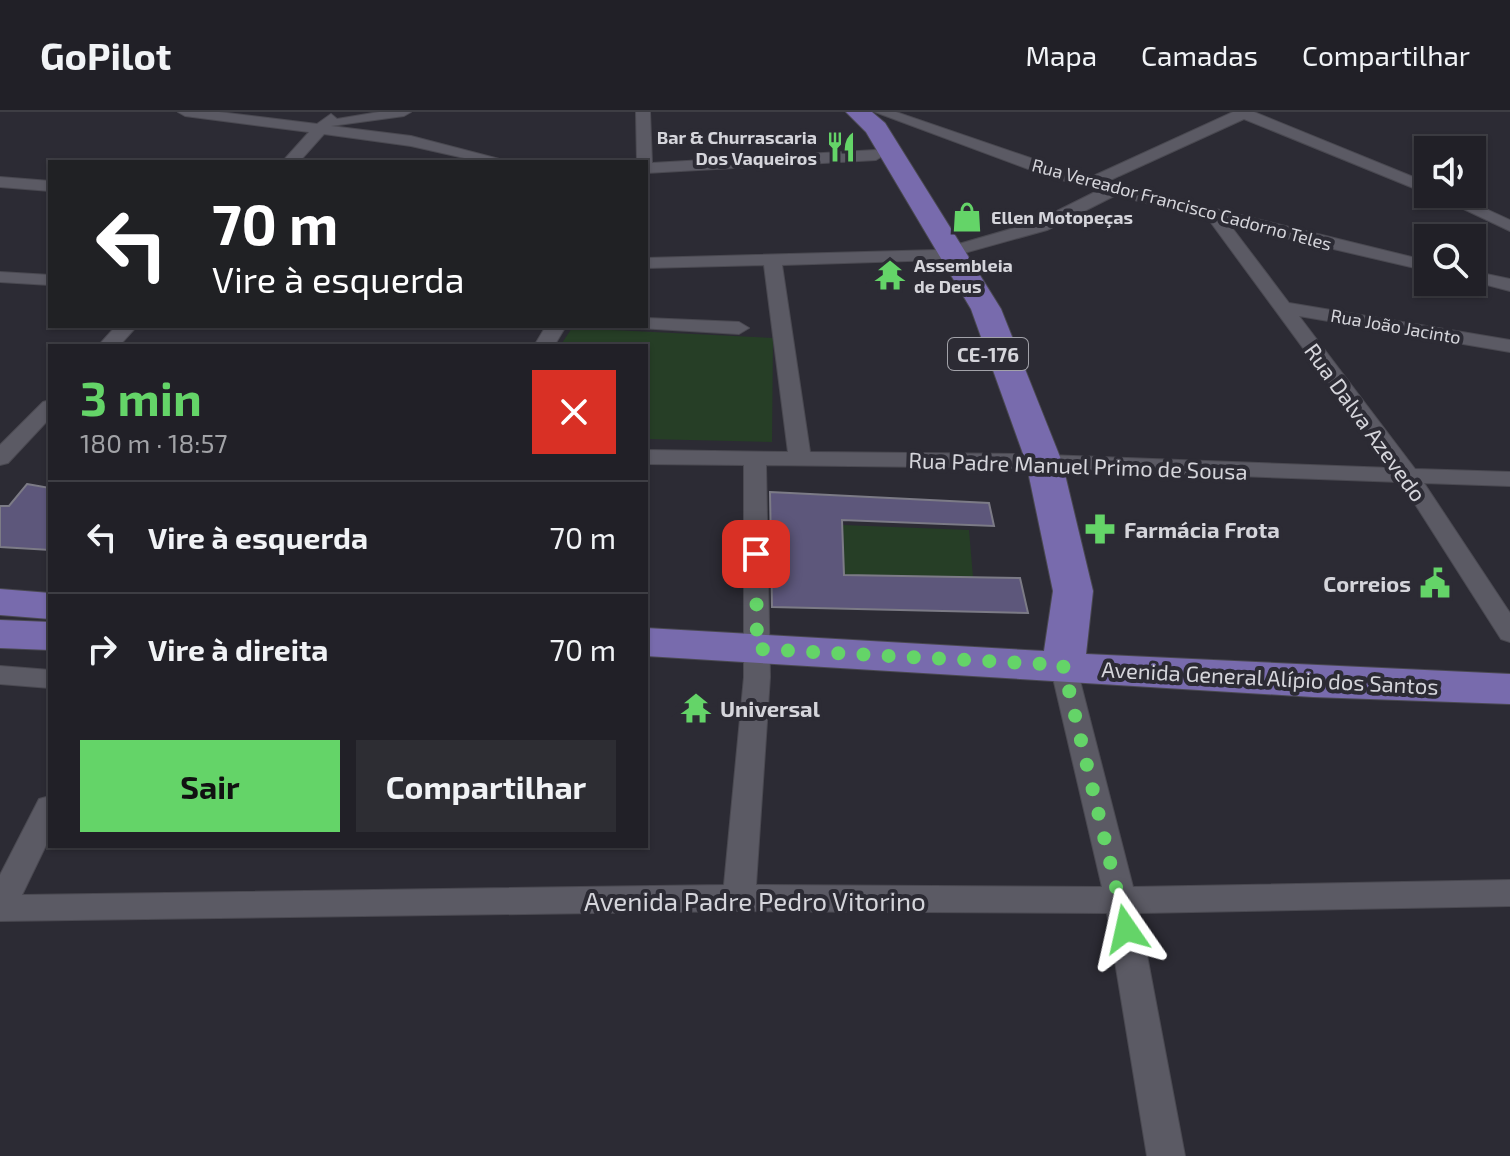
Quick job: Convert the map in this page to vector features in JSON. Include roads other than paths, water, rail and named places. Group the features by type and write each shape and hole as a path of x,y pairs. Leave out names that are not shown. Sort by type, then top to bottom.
{"main road":[{"name":"CE-176","path":"844,112 949,257"},
{"name":"CE-176","path":"858,112 876,128 949,257 1032,462 1047,589 1070,623 1066,678"},
{"path":"0,602 48,606"},
{"path":"0,634 48,636"},
{"name":"Avenida General Alípio dos Santos","path":"648,642 757,663"},
{"name":"Avenida General Alípio dos Santos","path":"648,671 757,663 1510,705"},
{"name":"Avenida General Alípio dos Santos","path":"1066,678 1510,689"}],"street":[{"path":"185,112 322,127 487,160"},
{"path":"292,160 337,112"},
{"path":"322,127 404,112"},
{"path":"643,112 645,160"},
{"path":"1090,183 1243,112 1414,183"},
{"name":"Rua Vereador Francisco Cadorno Teles","path":"890,113 1090,183 1414,263"},
{"path":"648,165 876,155"},
{"path":"0,182 48,186"},
{"path":"648,263 772,257 949,257 1057,233 1122,191"},
{"path":"1471,208 1510,226"},
{"name":"Rua Dalva Azevedo","path":"1215,216 1408,475 1510,633"},
{"path":"772,257 800,459"},
{"path":"0,277 48,280"},
{"path":"1486,279 1510,285"},
{"name":"Rua João Jacinto","path":"1282,307 1510,346"},
{"path":"648,324 739,328"},
{"path":"110,344 125,328"},
{"path":"0,458 48,408"},
{"path":"26,432 48,435"},
{"name":"Rua Padre Manuel Primo de Sousa","path":"648,457 1032,462 1510,479"},
{"path":"739,898 757,663 755,459"},
{"path":"0,675 48,679"},
{"path":"1066,678 1121,900 1166,1156"},
{"path":"0,907 48,811"},
{"name":"Avenida Padre Pedro Vitorino","path":"0,907 739,898 1121,900 1510,893"}],"place":[{"name":"Bar & Churrascaria Dos Vaqueiros","path":"841,147"},
{"name":"Ellen Motopeças","path":"967,217"},
{"name":"Assembleia de Deus","path":"890,275"},
{"name":"Farmácia Frota","path":"1100,529"},
{"name":"Correios","path":"1435,583"},
{"name":"Universal","path":"696,708"}]}
